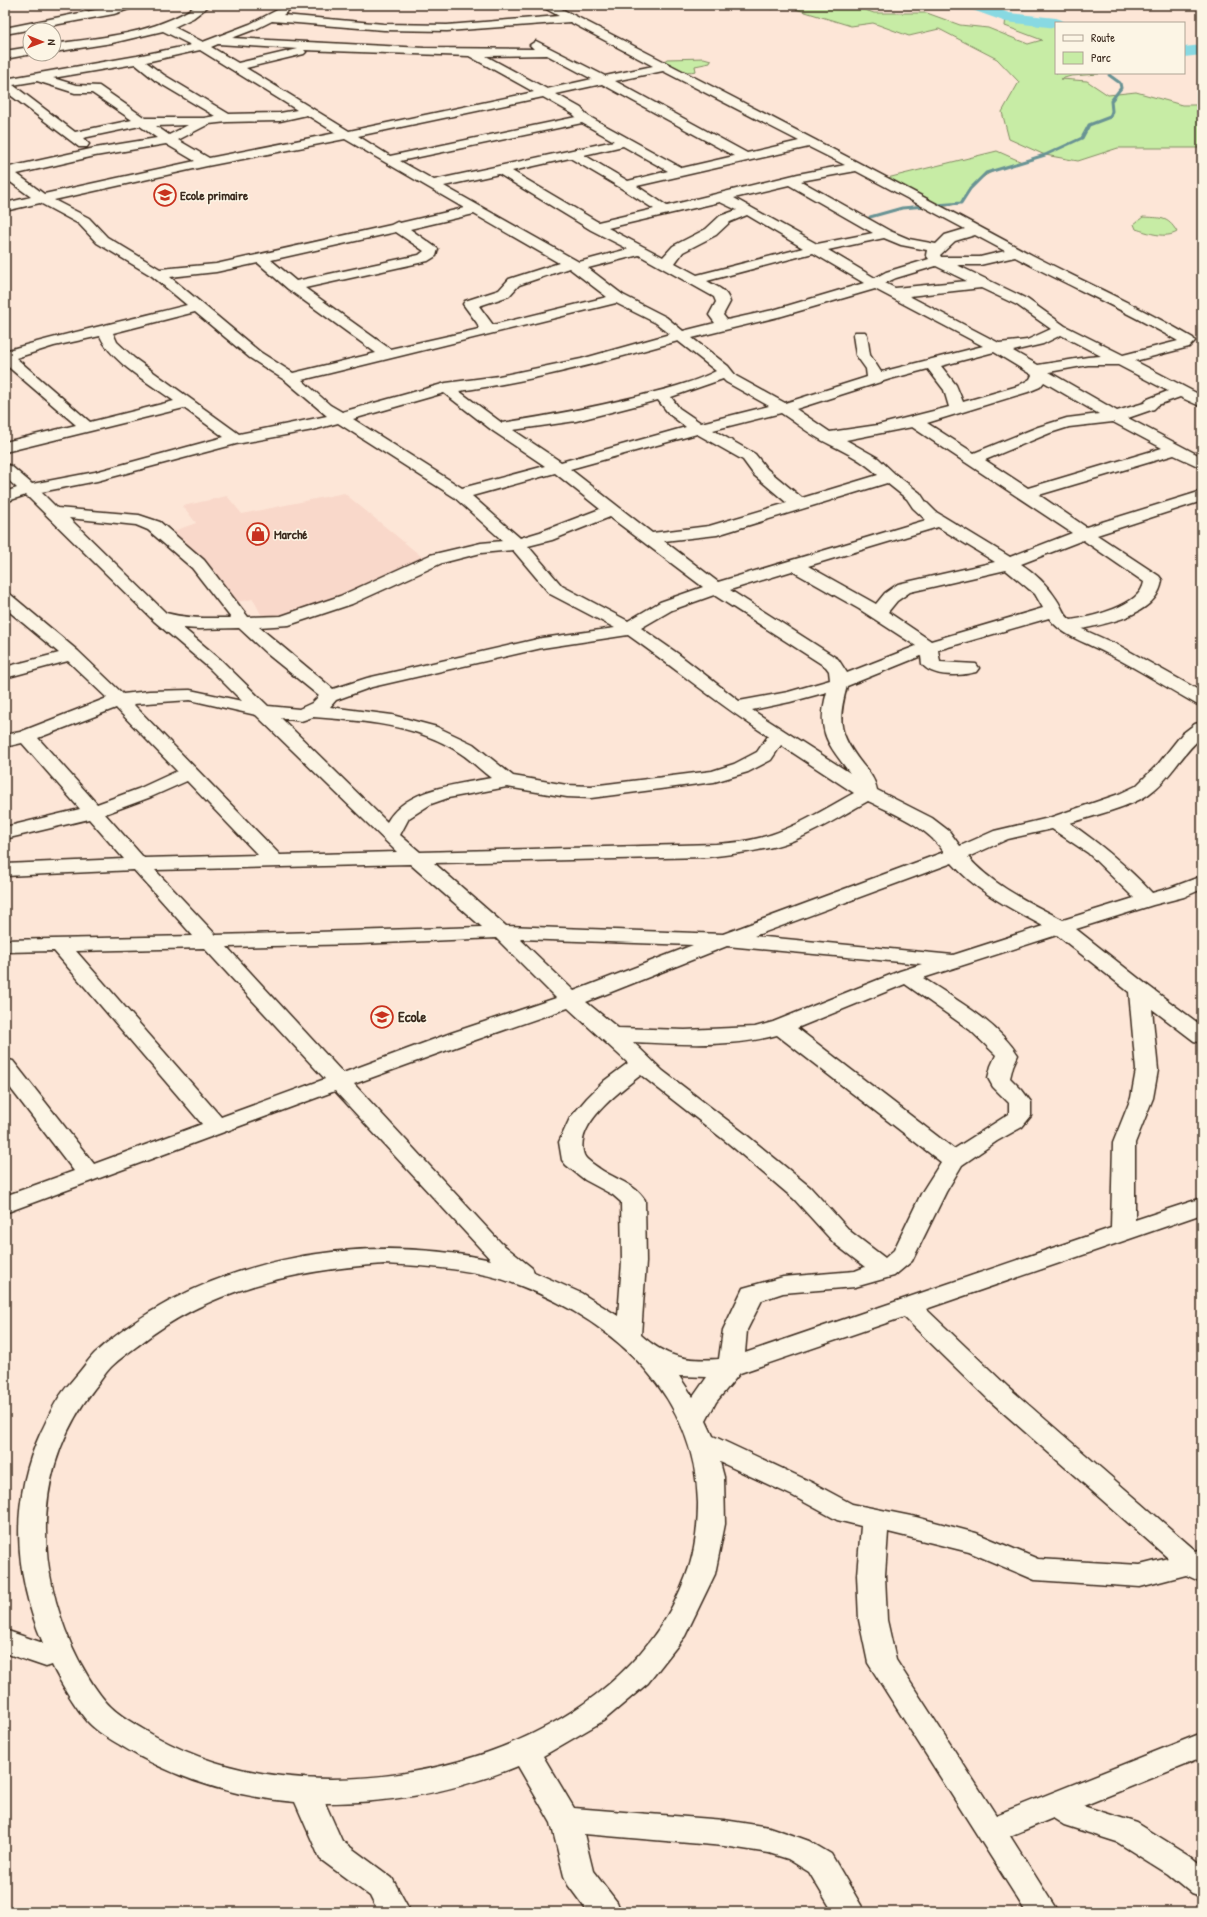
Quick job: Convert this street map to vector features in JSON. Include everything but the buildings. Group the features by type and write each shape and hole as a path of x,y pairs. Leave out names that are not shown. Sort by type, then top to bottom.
{"street":[{"path":"5,31 100,14 131,5"},
{"path":"62,47 111,40 163,26 195,12 204,5"},
{"path":"5,84 137,60 202,46 218,41 292,5"},
{"path":"545,5 808,143 858,167 1084,288 1147,318 1188,341 1184,344 1123,360 1060,364 1042,370 1039,380 1033,385 1023,389 914,422 864,434 828,437"},
{"path":"73,7 100,14"},
{"path":"270,17 384,27 447,28 571,19"},
{"path":"497,25 603,80 745,157"},
{"path":"163,26 202,46 348,134 388,160 573,266 618,298 661,320 738,383 784,408 828,437 855,450 872,461 889,477 914,496 919,505 930,515 1009,564 1041,590 1060,621 1202,700"},
{"path":"447,28 470,52 578,112 584,119 679,172"},
{"path":"111,40 175,52"},
{"path":"218,41 490,54 548,52"},
{"path":"236,67 323,47"},
{"path":"5,55 22,52"},
{"path":"137,60 160,78 227,118"},
{"path":"5,207 207,162 429,119 663,67"},
{"path":"38,77 75,89 95,89 168,140 207,162"},
{"path":"5,84 95,152"},
{"path":"72,136 142,122 206,121 227,118 280,116 310,111"},
{"path":"388,160 584,119"},
{"path":"6,172 95,152 168,140 206,121"},
{"path":"491,139 505,147"},
{"path":"431,184 624,142"},
{"path":"626,185 808,143"},
{"path":"518,154 532,162"},
{"path":"571,154 626,185 665,210"},
{"path":"596,227 791,181 798,178 858,167"},
{"path":"500,169 596,227 642,250 721,295 723,302 716,315 724,326"},
{"path":"6,172 40,198 84,221 102,240 157,274 255,355 291,378 325,408 460,494 517,544 556,590 629,628 671,657 735,707 778,736 868,793 925,822 942,835 972,874 1001,895 1060,928 1139,990 1202,1036"},
{"path":"791,181 885,234 906,242 928,245 932,247 936,256 985,284 1030,306 1060,329 1123,360 1202,402"},
{"path":"721,197 748,210 892,293 996,347 1115,417 1202,463"},
{"path":"157,274 216,268 397,226 475,210"},
{"path":"667,264 670,256 678,249 711,232 725,219 748,210"},
{"path":"293,286 423,258 431,253 431,249 397,226"},
{"path":"936,256 942,246 950,238 977,230"},
{"path":"694,280 814,249 885,234"},
{"path":"487,330 484,322 470,304 504,293 514,282 573,266 642,250"},
{"path":"5,497 29,490 97,476 152,460 236,439 341,418 446,388 499,381 575,364 724,326 876,284 882,279 936,256 980,261 1018,252"},
{"path":"259,257 293,286 386,353"},
{"path":"892,293 985,284"},
{"path":"291,378 386,353 540,319 618,298"},
{"path":"5,356 45,343 105,331 198,307"},
{"path":"460,494 697,428 784,408 875,380 996,347 1014,347 1025,344 1054,334 1060,329"},
{"path":"105,331 111,344 129,361 236,439"},
{"path":"860,336 863,355 873,369 875,380"},
{"path":"5,356 87,428"},
{"path":"933,364 952,390 956,400 957,409"},
{"path":"499,428 576,416 662,394 712,379 726,372"},
{"path":"446,388 499,428 558,467 715,588 825,657 838,671 839,684 833,704 832,730 841,749 866,781 868,793"},
{"path":"972,459 1031,435 1067,423 1115,417 1149,406 1153,402 1181,391"},
{"path":"662,394 674,411 697,428 749,457 756,464 760,472 799,504"},
{"path":"5,447 186,403"},
{"path":"914,422 1085,534 1127,565 1153,580 1154,585 1146,598 1116,614 1078,625 1068,626"},
{"path":"1024,494 1177,449"},
{"path":"5,469 29,490 160,616 215,664 390,836 417,857 501,932 571,1000 612,1035 641,1064 736,1138 802,1193 843,1238 885,1270"},
{"path":"649,538 711,531 889,477"},
{"path":"878,613 891,597 904,588 970,575 1009,564 1085,534 1202,496"},
{"path":"160,616 178,622 199,624 283,621 351,598 436,559 453,553 500,545 517,544 552,534 612,510"},
{"path":"52,512 138,520 154,526 198,564 244,623 272,649 330,696"},
{"path":"5,740 26,736 119,700 148,696 190,695 263,711 301,715 319,707 330,696 367,683 501,651 564,638 620,632 666,606 715,588 940,521"},
{"path":"794,565 878,613 929,647 931,664 938,668 970,668"},
{"path":"9,608 72,654 119,700 275,861"},
{"path":"735,707 790,697 839,684 929,647 1053,611"},
{"path":"5,673 72,654"},
{"path":"312,711 353,715 427,728 466,748 486,763 496,774 507,781"},
{"path":"5,1204 460,1038 571,1000 725,940 956,855 1001,835 1054,822 1143,790 1166,767 1189,738 1202,728"},
{"path":"26,736 139,864 493,1249 532,1281"},
{"path":"390,836 401,815 424,800 474,786 507,781 567,791 591,792 714,776 741,768 764,756 778,736"},
{"path":"5,833 55,822 134,798 160,788 188,772"},
{"path":"5,870 139,864 657,852 744,847 775,840 802,828 868,793"},
{"path":"1054,822 1095,849 1132,883 1147,900"},
{"path":"612,1035 686,1037 756,1034 781,1026 907,976 1147,900 1177,893 1202,882"},
{"path":"5,946 61,946 360,938 501,932 725,940 955,961"},
{"path":"61,946 217,1127"},
{"path":"694,1419 706,1396 731,1367 735,1330 752,1294 783,1285 855,1279 885,1270 904,1255 934,1192 954,1160 989,1136 1014,1122 1020,1116 1020,1102 1000,1083 998,1077 1000,1068 1008,1055 1005,1049 989,1034 907,976"},
{"path":"1123,1233 1124,1143 1142,1098 1147,1070 1139,990"},
{"path":"781,1026 954,1160"},
{"path":"629,1336 634,1262 633,1200 621,1189 593,1175 574,1160 570,1142 578,1123 595,1103 612,1086 641,1064"},
{"path":"5,1066 89,1174"},
{"path":"649,1355 680,1367 697,1369 731,1367 1123,1233 1200,1209"},
{"path":"384,1256 445,1259 489,1268 532,1281 584,1305 629,1336 649,1355 681,1396 694,1419 703,1443 709,1468 712,1493 712,1520 708,1546 702,1573 691,1599 677,1625 659,1650 638,1674 614,1696 587,1717 558,1736 491,1766 456,1777 418,1785 380,1790 342,1792 304,1791 268,1787 197,1769 141,1743 108,1722 84,1702 46,1656 22,1605 11,1555 17,1500 24,1474 34,1449 47,1424 63,1402 102,1359 149,1323 175,1308 231,1283 291,1266 353,1257 384,1256"},
{"path":"908,1306 999,1394 1199,1566"},
{"path":"703,1443 802,1489 846,1513 874,1520 916,1527 976,1543 1035,1569 1140,1576 1199,1566"},
{"path":"874,1520 871,1575 873,1620 882,1663 1043,1912"},
{"path":"5,1641 46,1656"},
{"path":"991,1830 1202,1745"},
{"path":"525,1752 565,1820 579,1876 606,1912"},
{"path":"304,1791 332,1850 381,1887 395,1912"},
{"path":"1054,1804 1075,1816 1126,1832 1179,1865 1202,1884"},
{"path":"565,1820 724,1833 768,1840 798,1850 820,1863 850,1912"}],"shaded area":[{"path":"344,493 427,561 304,610 263,618 253,599 237,602 214,575 171,532 196,523 183,506 227,496 242,514"}],"green space":[{"path":"759,5 851,5 874,13 927,13 960,25 988,28 1028,44 1042,40 1005,26 1006,17 1055,23 1055,74 1099,74 1071,76 1061,79 1087,81 1108,95 1136,92 1182,105 1202,105 1202,148 1118,148 1078,161 1045,155 1009,139 1002,112 1019,82 997,59 939,29 909,36 873,23 851,26 789,7 771,9"},
{"path":"704,58 711,60 710,63 695,66 696,71 692,72 679,70 663,62 667,59"},
{"path":"997,151 1022,162 993,171 986,175 967,193 961,203 930,207 879,180"},
{"path":"1143,217 1167,220 1177,232 1162,235 1151,234 1136,229 1134,224"}],"waterway":[{"path":"973,5 1006,17 1055,23"},
{"path":"1185,52 1202,50"},
{"path":"870,217 902,208 961,203 970,189 986,173 1045,155 1082,138 1089,125 1110,117 1112,111 1111,101 1121,88 1120,83 1110,74"}],"place":[{"name":"Ecole primaire","path":"165,195"},
{"name":"Marché","path":"258,534"},
{"name":"Ecole","path":"382,1017"}]}
